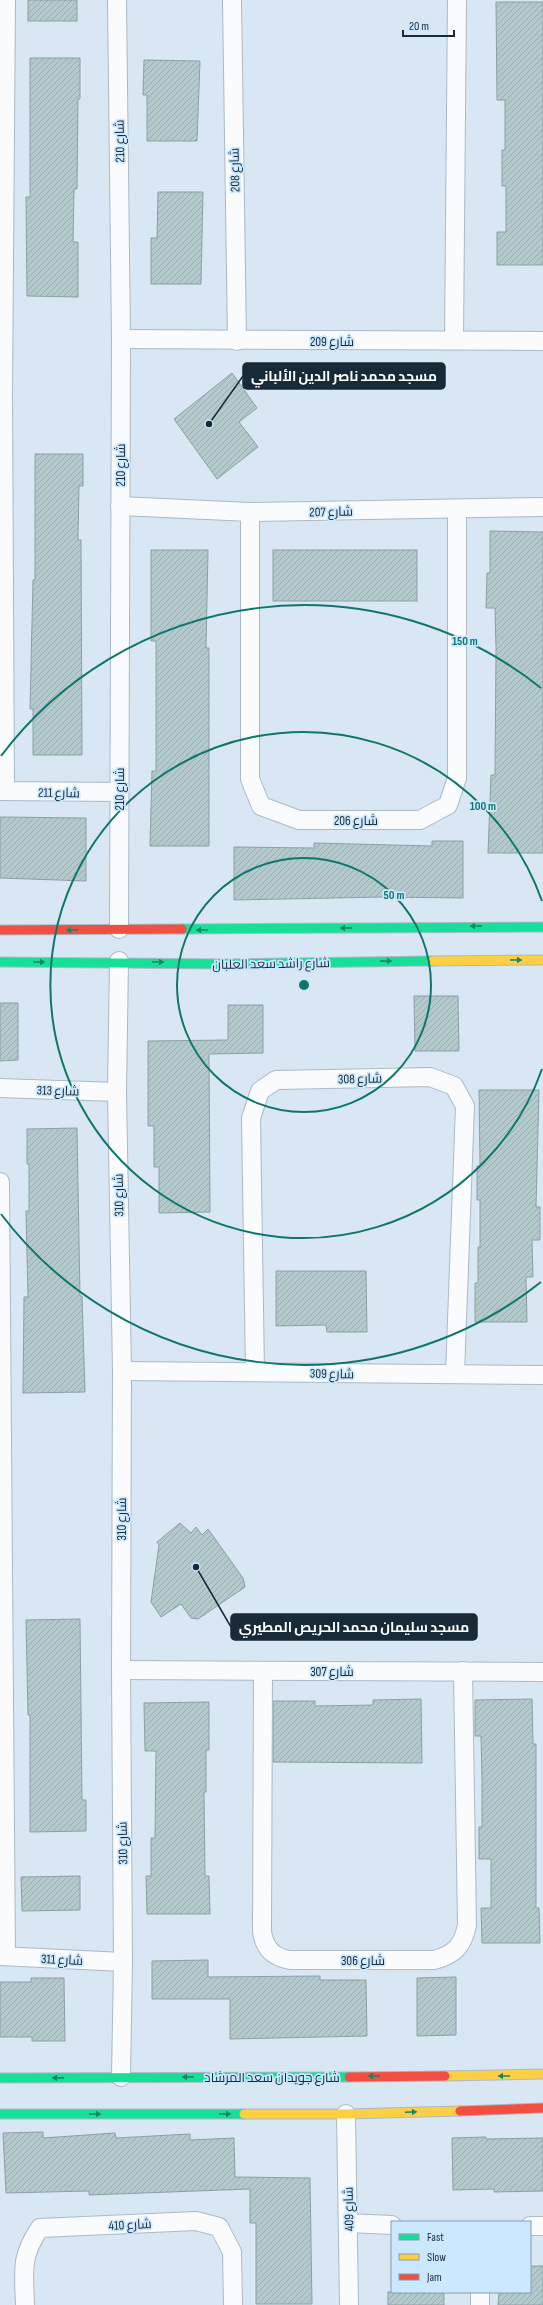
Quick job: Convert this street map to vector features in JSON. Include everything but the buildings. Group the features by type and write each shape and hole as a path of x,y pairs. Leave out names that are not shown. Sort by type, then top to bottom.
{"main road":[{"path":"0,930 119,929 224,933 494,926 543,927"},
{"path":"494,926 502,933 503,939"},
{"path":"490,960 499,954 502,949"},
{"name":"شارع راشد سعد العلبان","path":"0,962 543,960"},
{"name":"شارع جويدان سعد المرشاد","path":"0,2078 509,2076 543,2074"},
{"path":"0,2114 346,2114 543,2108"}],"street":[{"path":"2,791 2,195 6,0"},
{"name":"شارع 210","path":"118,0 121,339 119,929"},
{"name":"شارع 208","path":"232,0 237,341"},
{"path":"454,340 457,0"},
{"name":"شارع 209","path":"121,339 237,341 543,341"},
{"name":"شارع 207","path":"120,506 250,512 457,509 543,506"},
{"name":"شارع 206","path":"250,512 250,779 261,806 299,820 420,820 448,805 457,778 457,509"},
{"name":"شارع 211","path":"2,791 119,792"},
{"name":"شارع 310","path":"119,961 117,1092 122,1371 121,1670 123,1962 121,2077"},
{"name":"شارع 308","path":"255,1372 251,1118 260,1090 276,1080 430,1077 454,1086 465,1106 455,1374"},
{"name":"شارع 313","path":"0,1088 117,1092"},
{"path":"0,1182 3,1956"},
{"name":"شارع 309","path":"122,1371 543,1375"},
{"name":"شارع 307","path":"121,1670 543,1672"},
{"name":"شارع 306","path":"263,1671 262,1932 264,1943 270,1952 279,1958 290,1960 434,1960 446,1957 458,1949 465,1938 467,1925 463,1671"},
{"name":"شارع 311","path":"3,1956 123,1962"},
{"name":"شارع 409","path":"346,2114 349,2305"},
{"name":"شارع 410","path":"25,2305 24,2263 29,2245 40,2228 196,2221 219,2227 232,2252 233,2305"},
{"path":"348,2223 391,2225"},
{"path":"531,2226 543,2226"},
{"path":"480,2293 480,2305"}],"traffic: fast":[{"path":"182,929 543,927"},
{"path":"0,962 226,964 432,961"},
{"path":"0,2078 349,2077"},
{"path":"0,2114 244,2114"}],"traffic: slow":[{"path":"432,961 543,960"},
{"path":"445,2076 543,2074"},
{"path":"244,2114 346,2114 460,2111"}],"traffic: jam":[{"path":"0,930 182,929"},
{"path":"349,2077 445,2076"},
{"path":"460,2111 543,2108"}],"place":[{"name":"مسجد محمد ناصر الدين الألباني","path":"209,424"},
{"name":"مسجد سليمان محمد الحريص المطيري","path":"196,1567"}]}
